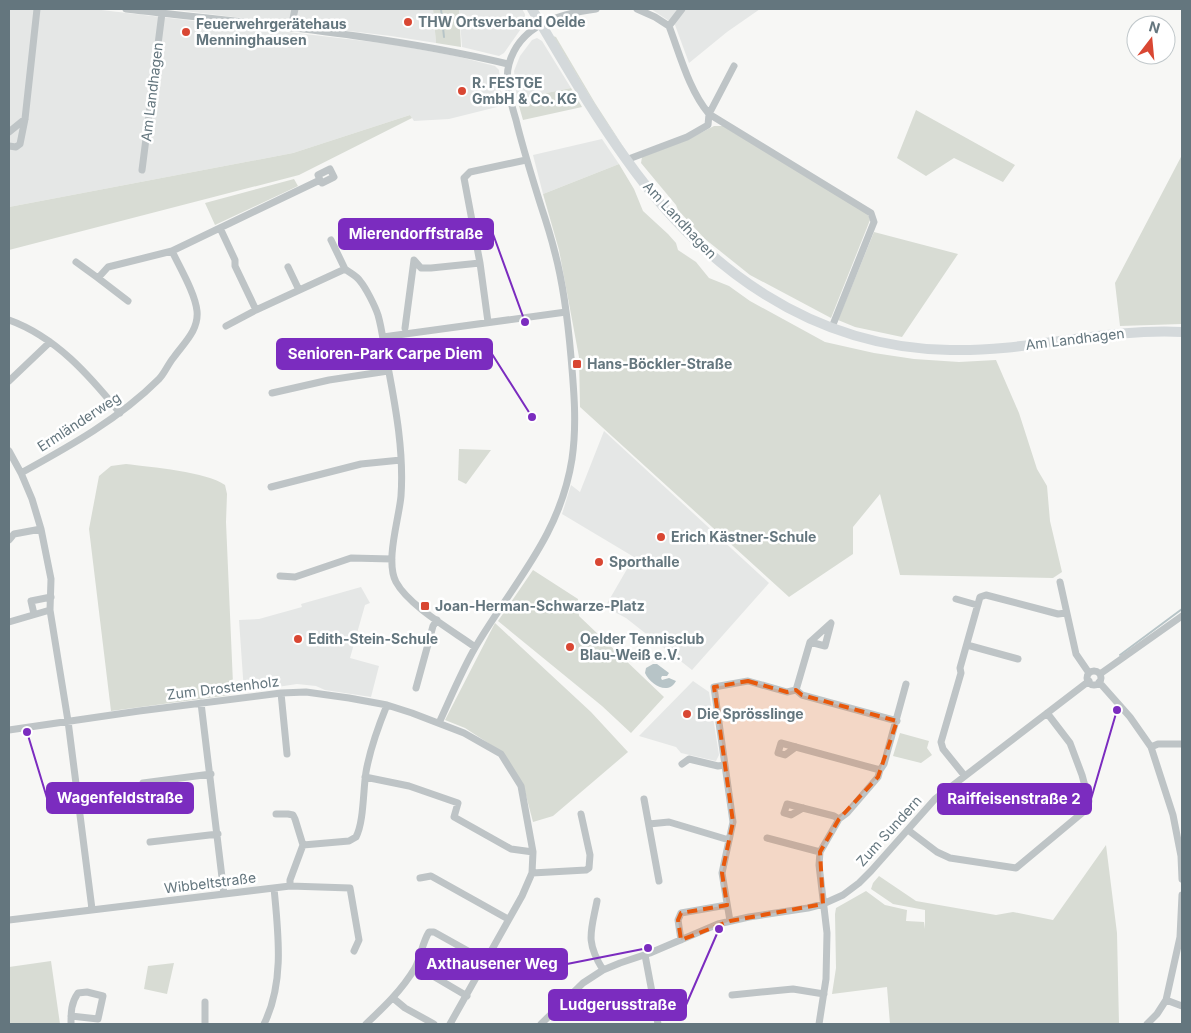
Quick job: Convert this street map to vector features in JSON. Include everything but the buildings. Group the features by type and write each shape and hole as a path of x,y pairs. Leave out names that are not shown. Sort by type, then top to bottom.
{"street":[{"path":"9,146 16,147 20,144 25,119 37,9"},
{"path":"126,9 424,46 508,64"},
{"path":"291,28 295,9"},
{"name":"Am Landhagen","path":"532,9 626,160 667,210 701,246 745,282 781,305 855,336 888,344 924,349 1010,348 1104,335 1161,331 1182,332"},
{"path":"439,723 475,648 532,563 549,533 564,491 575,433 572,368 566,312 555,252 526,160 509,91 508,64 520,42 540,23 563,15 596,9"},
{"path":"637,9 655,17 668,26 701,104 709,114 871,213 874,222 832,327"},
{"path":"668,26 682,9"},
{"name":"Am Landhagen","path":"142,170 162,13"},
{"path":"626,160 687,137 708,125 709,114 734,66"},
{"path":"9,132 25,119"},
{"path":"488,322 480,263 464,178 470,172 526,160"},
{"path":"98,278 108,267 172,251 320,180"},
{"path":"220,228 235,260 235,266 256,310"},
{"path":"331,240 345,269 360,280 377,313 383,337 401,460 401,496 392,558 393,574 403,592 418,606 475,648"},
{"name":"Ermländerweg","path":"21,472 64,450 120,414 160,377 192,334 196,323 197,311 192,295 172,251"},
{"path":"405,328 414,260 421,268 480,263"},
{"path":"76,262 128,300"},
{"path":"288,267 299,290"},
{"path":"226,326 345,269"},
{"path":"383,337 566,312"},
{"path":"9,320 33,331 68,355 94,382 120,414"},
{"path":"9,381 50,342"},
{"path":"272,393 329,380 388,370"},
{"path":"9,451 21,472 32,499 41,528 51,580 50,610 68,721 92,909"},
{"path":"271,487 362,464 401,460"},
{"path":"9,540 14,534 41,528"},
{"path":"280,576 296,577 351,558 392,558"},
{"path":"1060,582 1076,654 1090,673"},
{"path":"964,775 943,749 941,742 980,597 986,595 1058,614 1066,613"},
{"path":"34,614 31,601 51,597"},
{"path":"956,599 977,605"},
{"path":"9,622 50,610"},
{"path":"1090,673 1089,681 1096,684 1100,678 1182,616"},
{"path":"416,688 433,626 437,620"},
{"path":"796,690 810,642"},
{"path":"967,645 1018,659"},
{"path":"1090,673 1097,671 1100,678 1151,747 1173,815 1181,856 1182,879"},
{"path":"730,921 722,873 733,822 714,687 748,681 787,692 796,690"},
{"name":"Zum Sundern","path":"541,1024 584,983 603,970 645,955 704,929 730,921 823,904 843,895 859,883 935,799 1089,681"},
{"path":"819,1024 826,980 827,933 819,866 820,852 839,819 847,813 878,777 884,764 897,721 906,684"},
{"path":"796,690 802,695 897,721"},
{"name":"Zum Drostenholz","path":"9,730 280,693 306,692 387,705 464,733 500,754 521,786 532,852 532,874"},
{"path":"280,693 288,754"},
{"path":"201,703 224,894"},
{"path":"303,845 348,841 356,837 360,826 365,777 372,745 387,705"},
{"path":"908,830 937,852 950,858 1016,868 1082,813 1087,808 1089,802 1084,782 1070,743 1047,713"},
{"path":"1151,747 1158,744 1182,744"},
{"path":"796,747 880,770"},
{"path":"682,764 689,759 718,766 725,765"},
{"path":"143,783 211,774"},
{"path":"365,777 409,786 458,803 454,817 511,848 532,852"},
{"path":"644,800 659,881"},
{"path":"803,808 839,819"},
{"path":"276,814 293,815 303,845 290,880 290,886"},
{"path":"450,1024 522,896 532,874 586,870 589,868 590,855 581,814"},
{"path":"649,824 669,822 729,840"},
{"path":"150,842 218,834"},
{"path":"767,838 820,852"},
{"path":"420,878 431,876 508,919"},
{"name":"Wibbeltstraße","path":"9,920 290,886 350,888 359,940 354,951"},
{"path":"264,1024 268,1016 278,973 279,938 274,888"},
{"path":"1147,1024 1157,1014 1166,1000 1180,937 1182,895"},
{"path":"597,901 591,942 595,957 603,970"},
{"path":"681,940 678,920 681,913 727,905"},
{"path":"366,1024 393,998 416,966 428,933 431,931 486,961"},
{"path":"645,955 658,1024"},
{"path":"416,966 467,996"},
{"path":"732,996 793,989 824,994"},
{"path":"71,1016 98,1019 103,996 78,992 74,998 71,1016 71,1024"},
{"path":"393,998 405,1008 434,1024"},
{"path":"1166,1000 1182,1006"},
{"path":"205,1002 205,1024"}],"highlighted area":[{"path":"748,681 787,692 796,690 802,695 897,721 878,777 839,819 820,852 823,904 730,921 681,940 678,920 681,913 727,905 722,873 733,822 714,687"}],"shaded area":[{"path":"9,9 93,9 390,44 456,56 495,66 499,70 501,91 505,105 449,119 414,121 410,115 293,153 9,207"},
{"path":"168,9 433,9 436,43 391,36"},
{"path":"433,9 459,9 461,47 436,43"},
{"path":"459,9 522,9 525,14 525,23 504,53 499,56 462,47"},
{"path":"651,9 760,9 727,32 689,63 675,25"},
{"path":"553,36 556,37 628,154 601,115"},
{"path":"537,38 542,41 571,88 517,99 514,71 520,56 532,40"},
{"path":"571,88 582,107 523,120 517,99"},
{"path":"916,110 1015,165 1003,182 954,158 926,176 897,158"},
{"path":"410,115 412,118 299,175 9,250 9,207 293,153"},
{"path":"714,126 723,126 868,214 870,220 831,318 750,275 705,239 678,210 676,205 641,163 642,157 687,140"},
{"path":"602,139 619,164 543,194 533,155"},
{"path":"1182,155 1182,324 1120,326 1115,283"},
{"path":"619,164 634,189 643,211 668,234 676,243 678,250 696,262 709,278 729,286 750,301 825,342 874,353 914,359 959,362 996,360 1019,413 1037,469 1047,486 1050,521 1062,572 1053,578 900,575 880,494 853,527 853,554 789,597 580,407 579,357 559,250 543,194"},
{"path":"294,179 298,186 215,225 205,203"},
{"path":"874,232 958,254 902,337 855,327 838,320"},
{"name":"Erich Kästner-Schule","path":"604,431 769,583 692,670 626,618 605,607 634,557 562,514 571,485 580,492"},
{"path":"459,449 491,450 466,484 458,480"},
{"path":"126,464 193,473 217,480 225,485 227,494 226,522 233,684 230,695 111,711 89,529 99,476 111,466"},
{"name":"Oelder Tennisclub Blau-Weiß e.V.","path":"533,570 578,599 579,616 664,697 631,733 602,706 498,621"},
{"name":"Edith-Stein-Schule","path":"361,587 370,603 365,605 350,658 379,666 371,697 297,684 244,692 239,620 259,619 302,607 301,604"},
{"path":"495,623 591,712 628,752 553,816 533,822 523,784 502,752 465,728 445,720"},
{"path":"657,664 669,673 661,678 662,680 669,678 676,681 673,685 668,688 659,687 647,677 645,673 646,668"},
{"name":"Die Sprösslinge","path":"693,681 709,692 719,755 716,761 681,753 676,747 639,736"},
{"path":"900,733 929,741 927,748 932,755 921,763 893,756"},
{"path":"1106,845 1117,933 1119,1024 890,1024 887,987 832,994 836,968 836,908 866,891 885,905 907,910 906,921 924,922 925,929 925,910 893,904 871,889 879,876 916,901 996,915 1013,912 1053,920"},
{"path":"51,961 60,1024 10,1024 9,967"},
{"path":"174,963 167,994 144,989 148,966"}],"waterway":[{"path":"441,9 444,37"},
{"path":"1120,655 1182,609"}],"place":[{"name":"THW Ortsverband Oelde","path":"408,22"},
{"name":"Feuerwehrgerätehaus Menninghausen","path":"186,32"},
{"name":"R. FESTGE GmbH & Co. KG","path":"462,91"},
{"name":"Mierendorffstraße","path":"525,322"},
{"name":"Hans-Böckler-Straße","path":"577,364"},
{"name":"Senioren-Park Carpe Diem","path":"532,417"},
{"name":"Erich Kästner-Schule","path":"661,537"},
{"name":"Sporthalle","path":"599,562"},
{"name":"Joan-Herman-Schwarze-Platz","path":"425,606"},
{"name":"Edith-Stein-Schule","path":"298,639"},
{"name":"Oelder Tennisclub Blau-Weiß e.V.","path":"570,647"},
{"name":"Raiffeisenstraße 2","path":"1117,710"},
{"name":"Die Sprösslinge","path":"687,714"},
{"name":"Wagenfeldstraße","path":"27,732"},
{"name":"Ludgerusstraße","path":"719,929"},
{"name":"Axthausener Weg","path":"648,948"}]}
